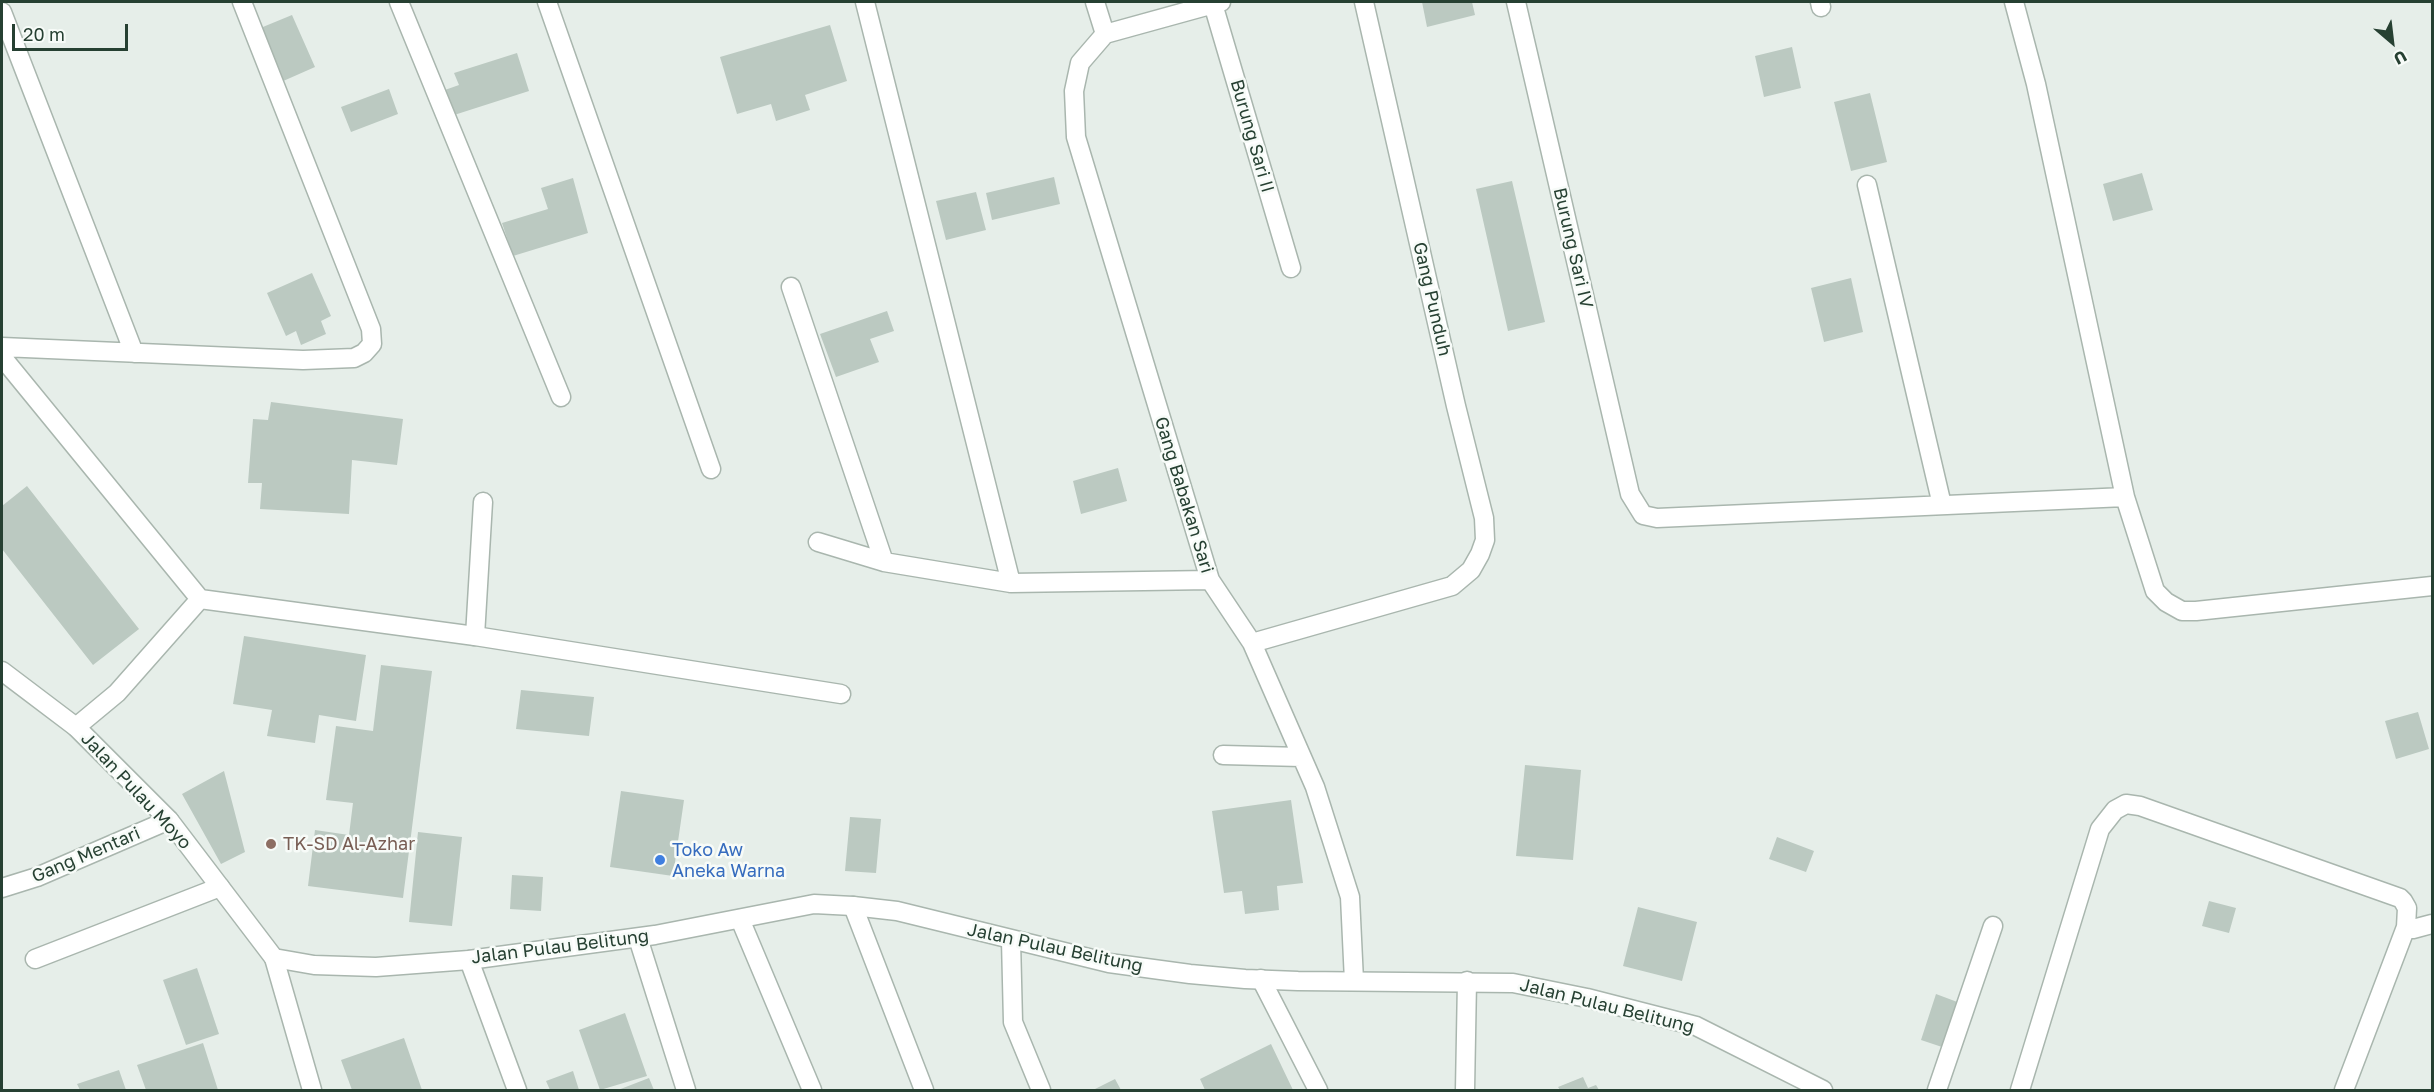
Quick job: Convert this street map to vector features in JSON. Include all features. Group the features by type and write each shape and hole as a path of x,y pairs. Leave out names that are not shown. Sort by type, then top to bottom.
{"street":[{"path":"2,347 303,360 354,358 364,353 372,344 371,329 242,2"},
{"path":"399,2 561,397"},
{"path":"547,2 711,469"},
{"path":"865,2 1011,583"},
{"path":"1095,2 1104,34 1217,3"},
{"name":"Gang Punduh","path":"1252,643 1452,586 1471,570 1485,540 1484,518 1456,406 1364,2"},
{"name":"Burung Sari IV","path":"1516,2 1630,494 1643,515 1657,518 1942,505"},
{"path":"2014,2 2036,84 2125,497 2155,591 2166,602 2182,610 2433,586"},
{"name":"Burung Sari II","path":"1217,3 1291,268"},
{"path":"2,12 134,353"},
{"name":"Gang Babakan Sari","path":"1104,34 1080,63 1074,92 1076,137 1210,580 1252,643 1315,788 1350,897 1354,981"},
{"path":"1867,185 1942,505 2125,497"},
{"path":"791,287 884,562"},
{"path":"2,357 200,598 475,636 841,694"},
{"path":"475,636 483,502"},
{"path":"818,542 884,562 1011,583 1210,580"},
{"path":"76,727 117,693 200,598"},
{"name":"Jalan Pulau Moyo","path":"2,671 76,727 169,820 274,958"},
{"path":"1223,755 1301,757"},
{"path":"2020,1090 2100,829 2115,810 2126,804 2140,806 2400,898 2407,908 2406,927 2344,1090"},
{"name":"Gang Mentari","path":"2,888 37,877 169,820"},
{"path":"35,959 220,887"},
{"name":"Jalan Pulau Belitung","path":"274,958 314,965 376,967 469,960 638,938 814,904 854,906 897,911 1109,963 1190,974 1261,979 1513,983 1587,998 1696,1026 1823,1090"},
{"path":"854,906 924,1090"},
{"path":"740,919 812,1090"},
{"path":"2406,927 2413,929 2433,924"},
{"path":"1938,1090 1993,926"},
{"path":"638,938 686,1090"},
{"path":"1011,940 1013,1022 1041,1090"},
{"path":"274,958 312,1090"},
{"path":"469,960 517,1090"},
{"path":"1261,979 1318,1090"},
{"path":"1465,1090 1467,981"}],"building":[{"path":"1422,2 1472,2 1475,15 1427,27"},
{"path":"292,15 315,67 281,82 258,29"},
{"path":"830,25 847,81 805,95 810,110 776,121 771,104 737,114 720,57"},
{"path":"1792,47 1801,88 1764,97 1755,56"},
{"path":"517,53 529,91 451,116 442,91 459,85 454,73"},
{"path":"389,89 398,114 351,132 341,107"},
{"path":"1870,93 1887,162 1851,171 1834,102"},
{"path":"2142,173 2153,210 2113,221 2103,184"},
{"path":"1054,177 1060,204 992,220 986,193"},
{"path":"573,178 588,233 513,256 502,223 548,209 541,188"},
{"path":"1512,181 1545,322 1508,331 1476,189"},
{"path":"976,192 986,230 946,240 936,201"},
{"path":"312,273 331,316 321,321 326,334 301,345 296,331 286,336 267,293"},
{"path":"1851,278 1863,332 1824,342 1811,288"},
{"path":"887,311 894,331 870,339 879,362 836,377 820,334"},
{"path":"271,402 403,419 397,465 352,460 349,514 260,509 262,483 248,483 253,419 268,420"},
{"path":"1118,468 1127,501 1081,514 1073,481"},
{"path":"27,486 139,629 93,665 2,549 2,506"},
{"path":"244,636 366,655 356,721 319,715 315,743 267,736 272,710 233,704"},
{"path":"381,665 432,671 403,898 308,886 315,830 349,835 353,803 326,800 336,726 373,731"},
{"path":"521,690 594,697 589,736 516,729"},
{"path":"2418,712 2429,749 2396,759 2385,721"},
{"path":"1525,765 1581,770 1573,860 1516,856"},
{"path":"224,771 245,852 221,864 182,794"},
{"path":"621,791 684,800 673,876 610,867"},
{"path":"1291,800 1303,883 1277,886 1279,910 1245,914 1242,891 1224,893 1212,811"},
{"path":"850,817 881,819 876,873 845,871"},
{"path":"418,832 462,837 452,926 409,922"},
{"path":"1777,837 1814,851 1806,872 1769,859"},
{"path":"512,875 543,877 541,911 510,909"},
{"path":"2209,901 2236,908 2229,933 2202,926"},
{"path":"1638,907 1697,922 1682,981 1623,966"},
{"path":"197,968 219,1034 186,1045 163,980"},
{"path":"1936,994 1960,1003 1945,1048 1921,1040"},
{"path":"625,1013 647,1076 600,1090 579,1030"},
{"path":"404,1038 422,1090 352,1090 341,1060"},
{"path":"203,1043 218,1090 146,1090 137,1065"},
{"path":"1271,1044 1293,1090 1205,1090 1200,1079"},
{"path":"119,1070 126,1090 80,1090 77,1084"},
{"path":"573,1071 579,1090 550,1090 546,1081"},
{"path":"1583,1077 1588,1088 1596,1085 1599,1090 1560,1090 1558,1087"},
{"path":"649,1078 654,1090 618,1090"},
{"path":"1115,1079 1121,1090 1093,1090"}],"place":[{"name":"TK-SD Al-Azhar","path":"271,844"},
{"name":"Toko Aw Aneka Warna","path":"660,860"}]}
